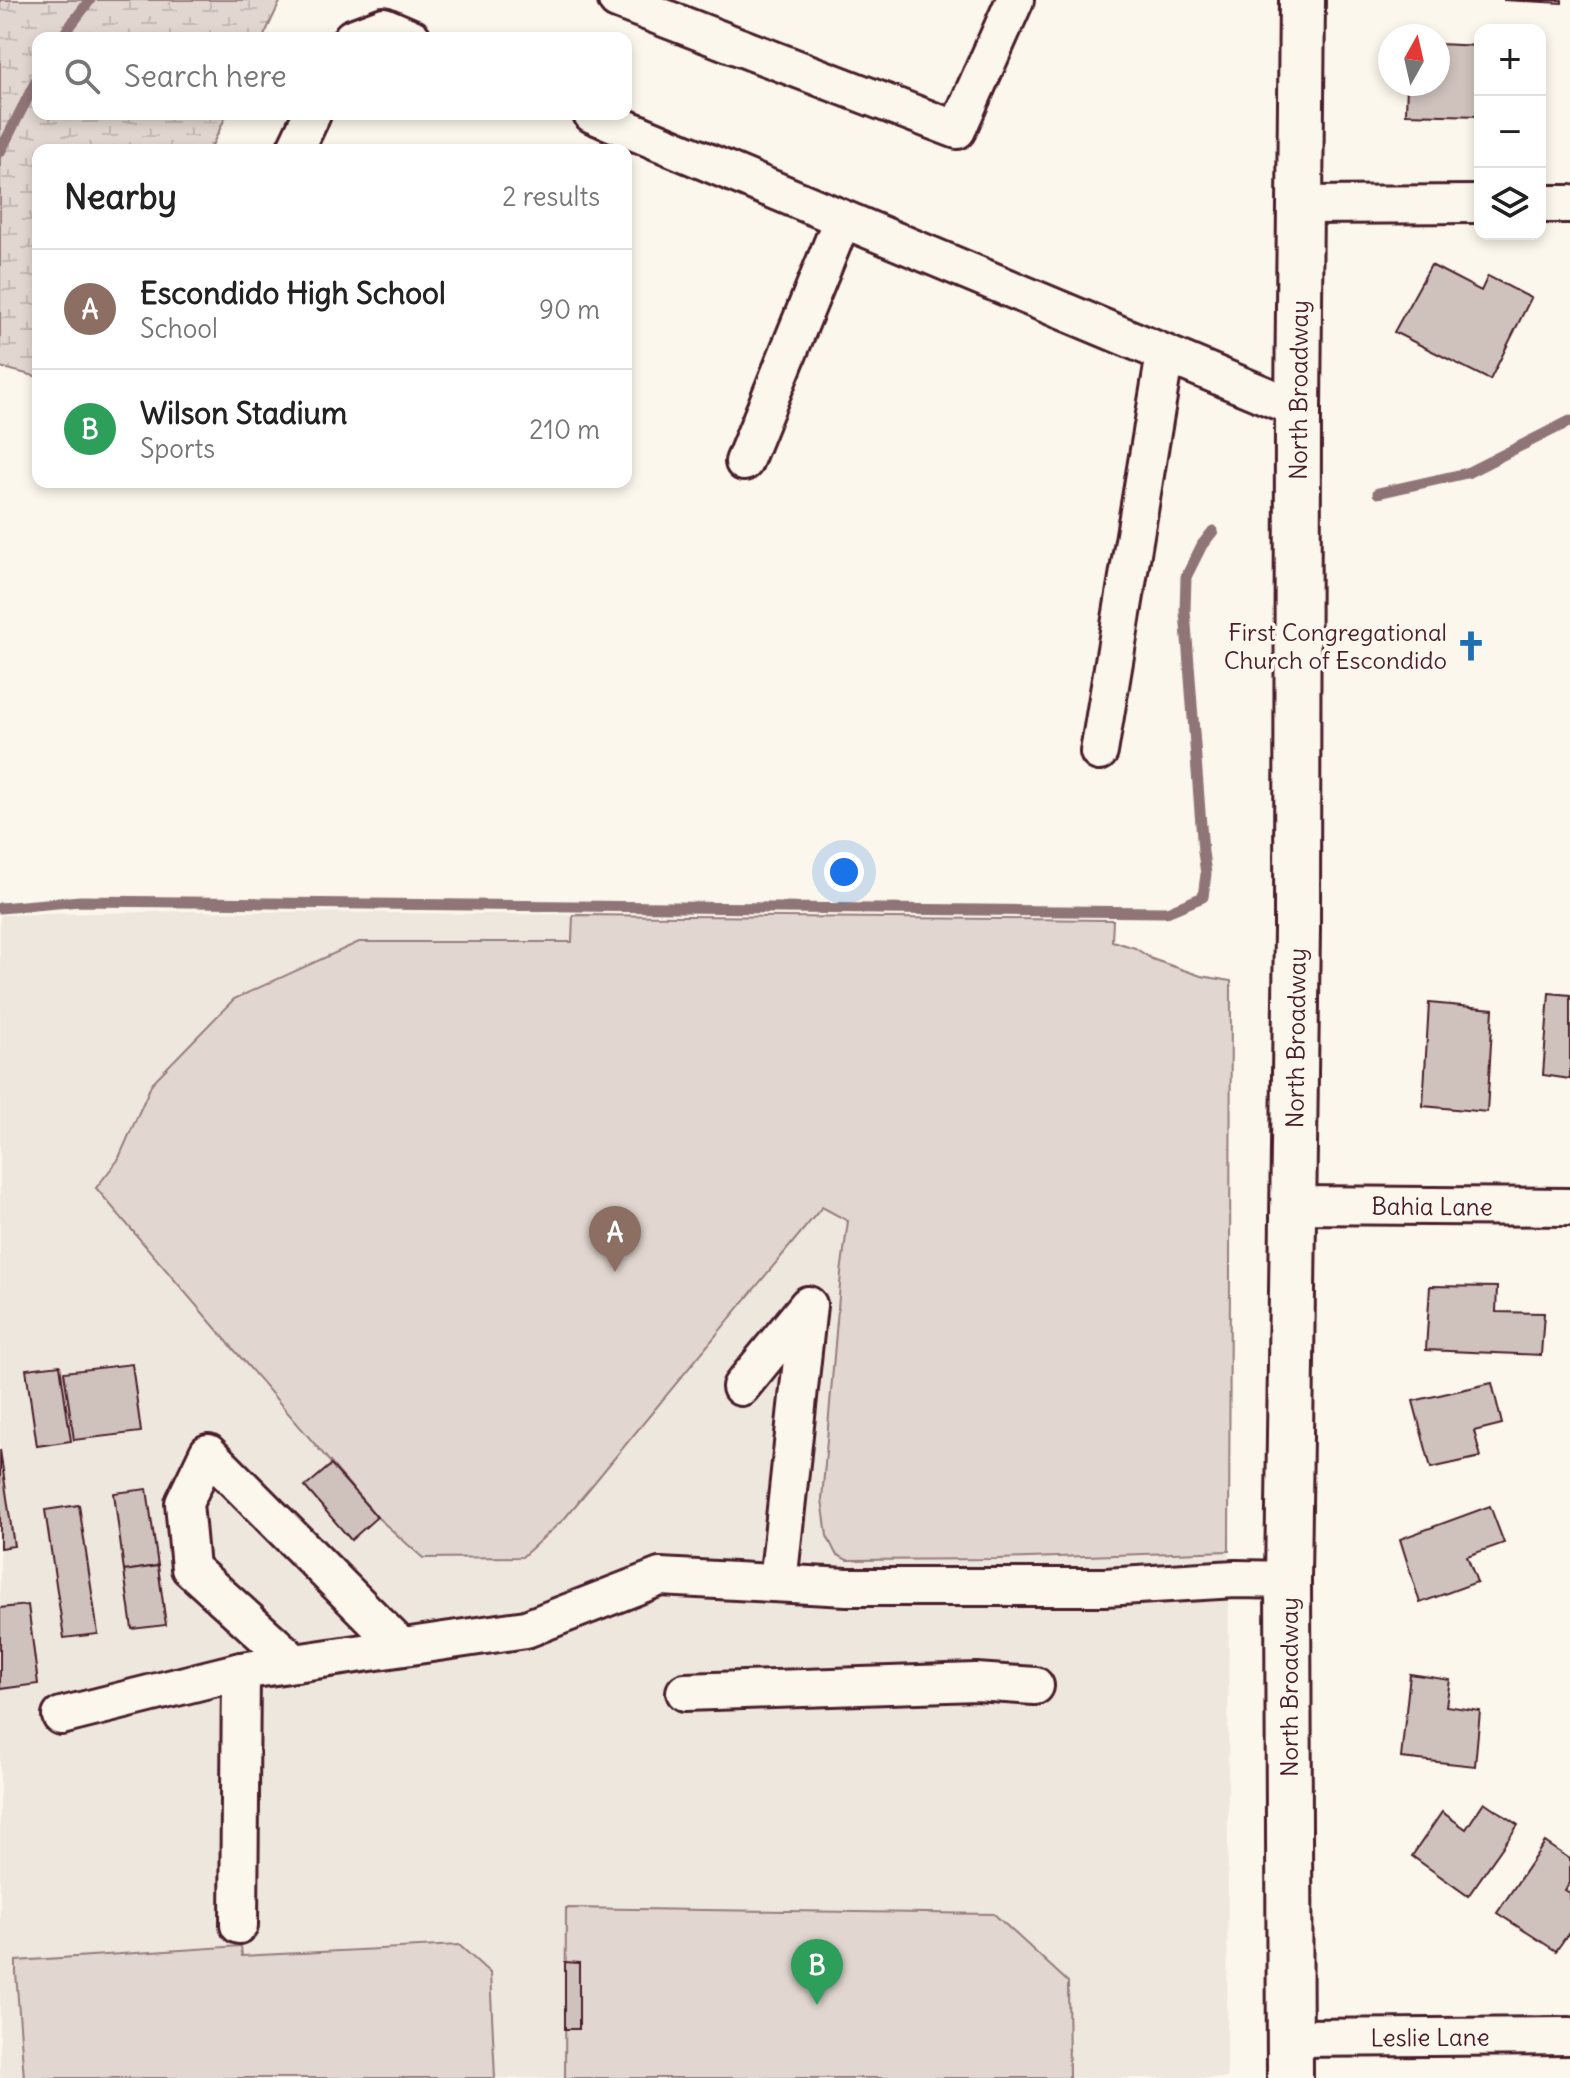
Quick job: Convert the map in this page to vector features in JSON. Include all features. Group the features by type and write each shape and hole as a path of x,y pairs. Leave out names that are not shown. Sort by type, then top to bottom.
{"main road":[{"name":"North Broadway","path":"1290,2058 1288,1580 1297,929 1302,0"}],"street":[{"path":"617,0 957,130 1015,0"},
{"path":"368,32 384,26 398,32"},
{"path":"298,144 309,120"},
{"path":"606,120 1298,409"},
{"path":"1299,205 1474,204"},
{"path":"1546,204 1570,204"},
{"path":"744,462 842,220"},
{"path":"1099,752 1165,354"},
{"name":"Bahia Lane","path":"1292,1205 1570,1207"},
{"path":"741,1387 808,1305 778,1583"},
{"path":"295,1663 190,1568 184,1503 208,1453 401,1647"},
{"path":"61,1716 241,1671 526,1629 660,1577 847,1587 1105,1587 1235,1579 1288,1580"},
{"path":"239,1925 241,1671"},
{"path":"685,1692 976,1682 1035,1686"},
{"name":"Leslie Lane","path":"1290,2058 1570,2036"}],"shaded area":[{"path":"191,911 1113,920 1112,941 1201,976 1231,981 1227,2078 0,2078 0,915"}],"green space":[{"path":"0,0 281,0 266,32 32,32 32,120 224,120 213,144 32,144 32,375 0,367"},
{"path":"573,915 1113,920 1112,941 1201,976 1231,981 1229,1551 997,1559 847,1560 836,1554 827,1536 822,1499 848,1221 822,1207 565,1518 522,1557 423,1558 377,1517 96,1188 118,1160 152,1083 234,999 359,942 572,942"},
{"path":"566,1908 994,1914 1068,1982 1069,2078 565,2078"},
{"path":"459,1945 490,1973 495,2078 24,2078 16,1961 241,1946 242,1956"}],"building":[{"path":"1503,0 1562,0 1562,3"},
{"path":"1450,45 1474,46 1474,116 1406,114 1407,96 1450,96"},
{"path":"1431,265 1481,291 1488,276 1531,298 1490,380 1394,332"},
{"path":"1549,993 1570,995 1570,1079 1543,1075"},
{"path":"1429,1003 1493,1009 1487,1112 1423,1106"},
{"path":"1430,1286 1497,1287 1496,1312 1544,1313 1541,1355 1426,1350"},
{"path":"132,1364 141,1432 74,1440 64,1372"},
{"path":"60,1365 71,1441 37,1446 26,1369"},
{"path":"1492,1383 1502,1424 1474,1431 1481,1457 1431,1468 1413,1401"},
{"path":"0,1450 14,1546 0,1548"},
{"path":"331,1465 377,1517 351,1540 305,1487"},
{"path":"147,1489 158,1566 124,1571 114,1493"},
{"path":"79,1505 98,1634 64,1638 45,1510"},
{"path":"1490,1506 1504,1543 1467,1556 1477,1582 1420,1603 1400,1539"},
{"path":"158,1566 166,1625 132,1629 124,1571"},
{"path":"28,1605 38,1684 0,1689 0,1608"},
{"path":"1410,1674 1450,1680 1446,1706 1480,1711 1475,1766 1401,1758"},
{"path":"1484,1802 1518,1825 1468,1896 1412,1856 1442,1812 1466,1829"},
{"path":"1545,1842 1570,1859 1570,1883 1565,1890 1570,1893 1570,1931 1556,1951 1497,1913"},
{"path":"565,1962 579,1963 579,2029 565,2029"}],"waterway":[{"path":"66,32 90,0"},
{"path":"0,152 32,89"},
{"path":"1378,493 1467,473 1570,421"},
{"path":"0,908 80,901 1167,912 1203,897 1206,874 1185,611 1186,577 1213,531"}],"place":[{"name":"First Congregational Church of Escondido","path":"1471,646"},
{"name":"Escondido High School","path":"615,1272"},
{"name":"Wilson Stadium","path":"817,2005"}]}
